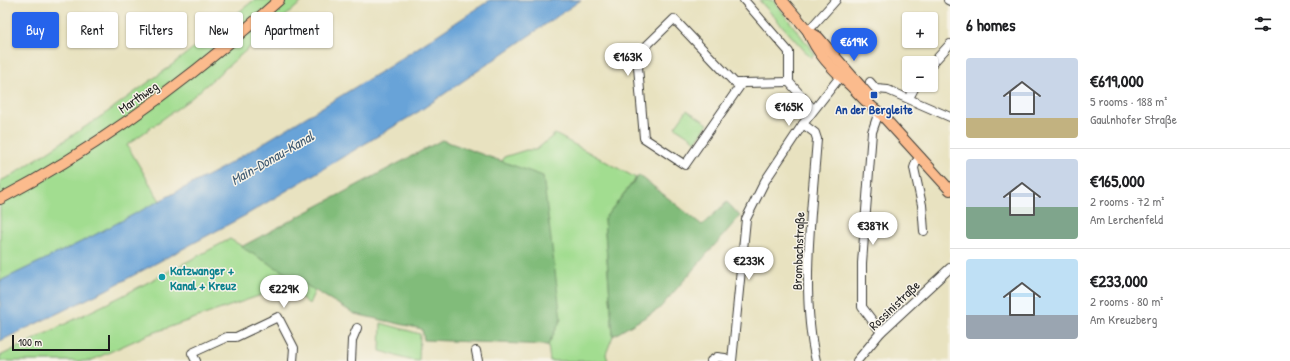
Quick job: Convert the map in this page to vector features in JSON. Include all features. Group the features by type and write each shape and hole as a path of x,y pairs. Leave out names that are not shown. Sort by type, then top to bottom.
{"main road":[{"name":"Marthweg","path":"0,199 96,142 160,97 216,54 279,0"},
{"path":"782,0 808,32 813,44 829,66 843,73 870,106 880,112 950,190"}],"street":[{"path":"744,0 789,52 789,82 813,109"},
{"path":"808,32 836,0"},
{"path":"742,83 685,165 644,138 637,55 674,19 735,83 789,82"},
{"path":"938,57 950,44"},
{"path":"711,361 717,357 725,358 731,361 746,219 765,181 813,109 843,73"},
{"path":"870,82 876,89 888,90 950,117"},
{"path":"908,98 912,92"},
{"path":"880,112 872,132 862,263 862,306 881,332"},
{"name":"Brombachstraße","path":"803,124 815,133 817,139 809,249 809,310 816,361"},
{"path":"921,157 916,162 914,168 922,205 924,230"},
{"name":"Rossinistraße","path":"857,361 881,332 949,272"},
{"path":"196,361 192,353 227,337 236,337 278,317 294,348 293,361"},
{"path":"351,361 352,340 357,328"},
{"path":"476,351 478,361"}],"green space":[{"path":"254,0 304,0 290,12 251,12 251,46 189,100 127,145 160,201 85,240 0,281 0,181 11,176 106,113 195,47 195,48 243,48 243,12 239,12"},
{"path":"759,0 773,0 815,54 811,58"},
{"path":"687,110 708,124 696,141 675,127"},
{"path":"555,134 636,178 604,219 613,336 606,354 608,361 550,361 548,345 561,319 502,161 504,157 526,150 536,150"},
{"path":"442,140 543,176 561,319 548,345 424,340 422,329 355,314 241,247"},
{"path":"639,175 702,225 727,202 740,216 659,309 613,336 604,219"},
{"path":"230,239 315,290 309,304 287,286 147,335 90,361 0,361 0,356 122,296"},
{"path":"381,323 420,334 419,361 404,359 380,351"}],"water":[{"name":"Main-Donau-Kanal","path":"490,0 581,0 418,112 246,215 106,290 0,341 0,281 85,240 222,168 390,66"}],"place":[{"name":"An der Bergleite","path":"874,95"},
{"name":"Katzwanger + Kanal + Kreuz","path":"162,277"}]}
